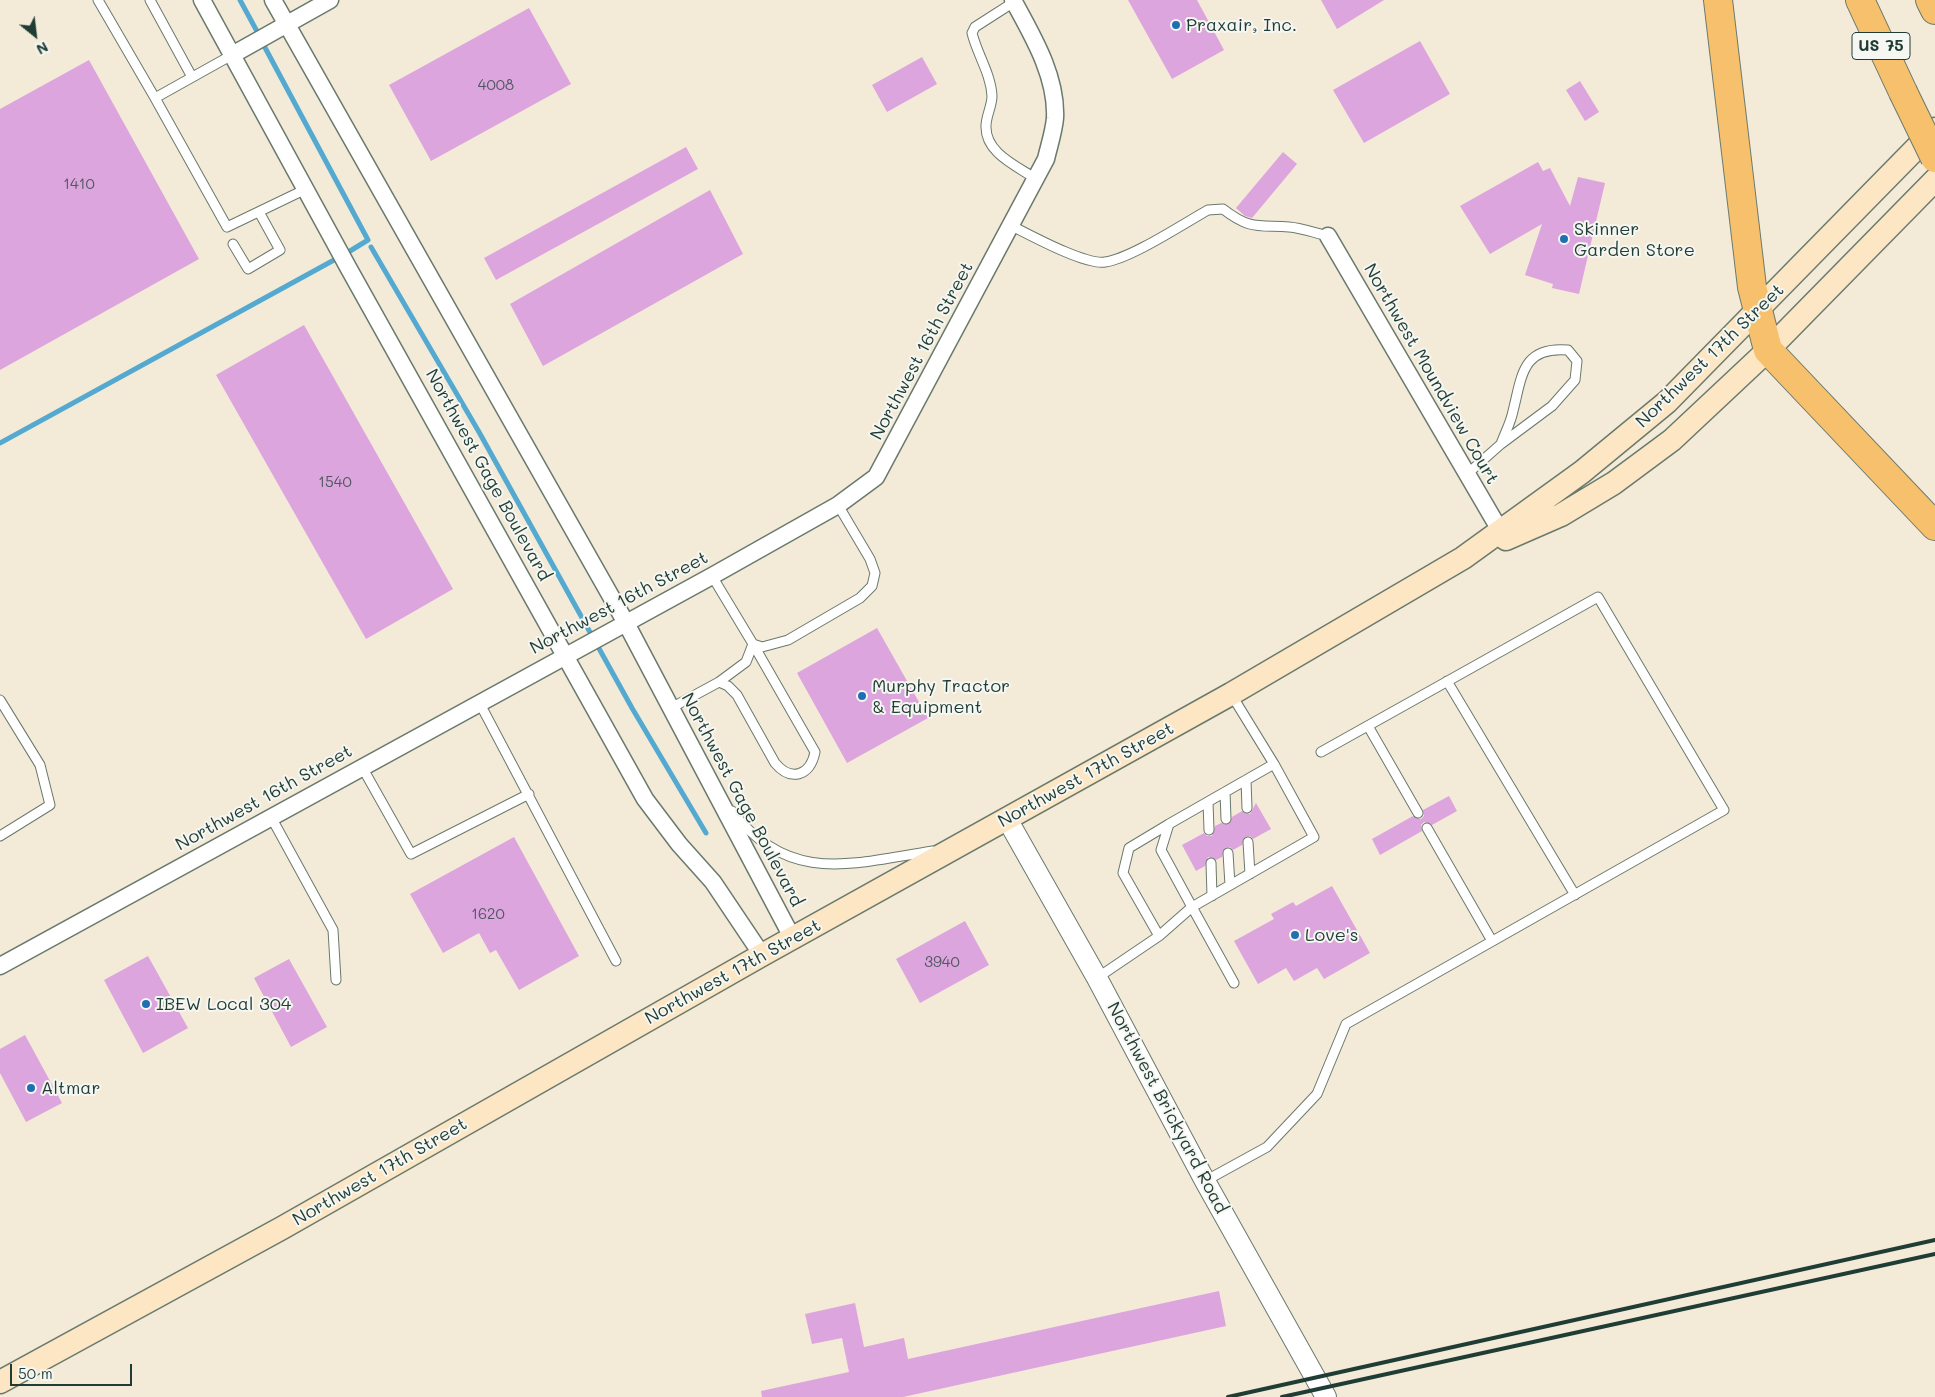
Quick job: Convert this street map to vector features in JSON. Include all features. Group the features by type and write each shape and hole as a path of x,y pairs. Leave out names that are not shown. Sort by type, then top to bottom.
{"highway":[{"path":"1718,0 1752,287 1768,350 1935,526"},
{"name":"US 75","path":"1860,0 1935,158"},
{"path":"1930,0 1935,10"}],"main road":[{"name":"Northwest 17th Street","path":"0,1382 282,1228 762,955 794,939 1231,694 1463,558 1582,472 1667,402 1758,312 1935,129"},
{"name":"Northwest 17th Street","path":"1463,558 1561,515 1614,483 1672,440 1768,350 1935,180"}],"street":[{"name":"Northwest Gage Boulevard","path":"202,0 645,799 679,844 713,882 762,955"},
{"name":"Northwest Gage Boulevard","path":"273,0 626,623 794,939"},
{"path":"232,55 330,0"},
{"name":"Northwest 16th Street","path":"0,966 362,768 565,654 712,576 838,505 876,477 1012,226 1046,159 1055,118 1053,91 1039,48 1013,1"},
{"name":"Northwest Moundview Court","path":"1328,236 1501,532"},
{"name":"Northwest Brickyard Road","path":"1007,819 1097,978 1205,1180 1326,1397"}],"lane":[{"path":"98,0 227,227 306,189"},
{"path":"150,0 192,77"},
{"path":"1013,1 975,26 972,33 988,75 992,97 986,125 991,148 1036,179"},
{"path":"155,98 232,55"},
{"path":"1012,226 1085,260 1104,263 1127,255 1208,210 1223,209 1240,222 1263,227 1290,227 1328,236"},
{"path":"233,244 248,269 280,250 259,212"},
{"path":"1466,475 1501,444 1552,406 1575,380 1577,361 1568,350 1551,349 1536,356 1524,367 1513,412 1501,444"},
{"path":"753,644 762,647 788,640 860,598 872,586 875,573 870,559 838,505"},
{"path":"712,576 815,752 813,763 804,772 794,775 783,772 775,763 737,695 728,686 719,682"},
{"path":"1205,1180 1267,1147 1317,1094 1346,1024 1724,810 1598,597 1321,752"},
{"path":"671,708 719,682 746,662 753,644"},
{"path":"1447,682 1575,894"},
{"path":"1097,978 1159,936 1192,907 1314,838 1274,764 1231,694"},
{"path":"0,700 40,765 50,805 0,836"},
{"path":"479,702 616,961"},
{"path":"1368,726 1418,813"},
{"path":"1159,936 1123,873 1129,848 1274,764"},
{"path":"362,768 411,854 529,794"},
{"path":"707,777 737,818 762,840 782,854 797,859 823,865 856,864 953,849"},
{"path":"1246,780 1247,808"},
{"path":"1225,792 1226,820"},
{"path":"1208,802 1209,830"},
{"path":"271,818 333,930 336,980"},
{"path":"1170,824 1161,850 1234,983"},
{"path":"1427,828 1492,941"},
{"path":"1248,842 1250,874"},
{"path":"1228,853 1230,885"},
{"path":"1211,863 1212,896"}],"building":[{"name":"Praxair, Inc.","path":"1128,0 1197,0 1224,50 1172,79"},
{"path":"1321,0 1384,0 1337,29"},
{"path":"529,8 571,84 431,161 389,85"},
{"path":"1420,41 1450,94 1364,143 1333,90"},
{"path":"922,57 937,84 887,112 872,85"},
{"path":"89,60 199,259 0,370 0,109"},
{"path":"1580,81 1599,112 1585,121 1566,90"},
{"path":"686,147 698,169 496,280 484,258"},
{"path":"1283,152 1297,164 1252,218 1245,216 1236,208"},
{"name":"Skinner Garden Store","path":"1538,162 1543,171 1550,168 1570,206 1578,177 1605,183 1579,294 1552,288 1553,284 1525,275 1542,224 1490,254 1460,206"},
{"path":"710,190 743,254 543,366 510,304"},
{"path":"304,325 453,589 366,639 216,375"},
{"name":"Murphy Tractor & Equipment","path":"877,628 928,718 847,763 797,673"},
{"path":"1449,796 1457,811 1432,825 1424,822 1421,825 1422,831 1380,855 1372,839 1413,816 1421,819 1424,816 1423,810"},
{"path":"1256,803 1271,829 1253,839 1250,836 1245,837 1242,845 1233,850 1230,847 1225,848 1222,857 1216,860 1208,857 1205,866 1196,871 1182,845 1204,833 1207,836 1212,836 1215,826 1221,823 1229,824 1232,817 1242,811 1250,814"},
{"path":"514,837 579,956 519,990 496,950 490,953 479,933 443,953 410,894"},
{"path":"1332,886 1370,953 1324,979 1317,968 1294,981 1286,968 1258,984 1234,941 1274,919 1271,914 1293,902 1296,906"},
{"path":"965,921 989,965 920,1003 896,959"},
{"name":"IBEW Local 304","path":"148,956 188,1028 143,1053 104,980"},
{"path":"289,959 327,1027 291,1047 254,978"},
{"name":"Altmar","path":"25,1035 62,1103 26,1122 0,1073 0,1049"},
{"path":"1219,1291 1226,1326 903,1397 762,1397 761,1391 849,1372 842,1338 812,1344 805,1314 855,1303 864,1347 904,1338 908,1359"}],"waterway":[{"path":"240,0 259,35"},
{"path":"262,42 368,240 350,251"},
{"path":"371,247 479,432 632,708 706,833"},
{"path":"0,443 334,260"}],"railway":[{"path":"1228,1397 1935,1240"},
{"path":"1282,1397 1935,1254"}],"place":[{"name":"Praxair, Inc.","path":"1176,25"},
{"name":"Skinner Garden Store","path":"1564,239"},
{"name":"Murphy Tractor & Equipment","path":"862,696"},
{"name":"Love's","path":"1295,935"},
{"name":"IBEW Local 304","path":"146,1004"},
{"name":"Altmar","path":"31,1088"}]}
